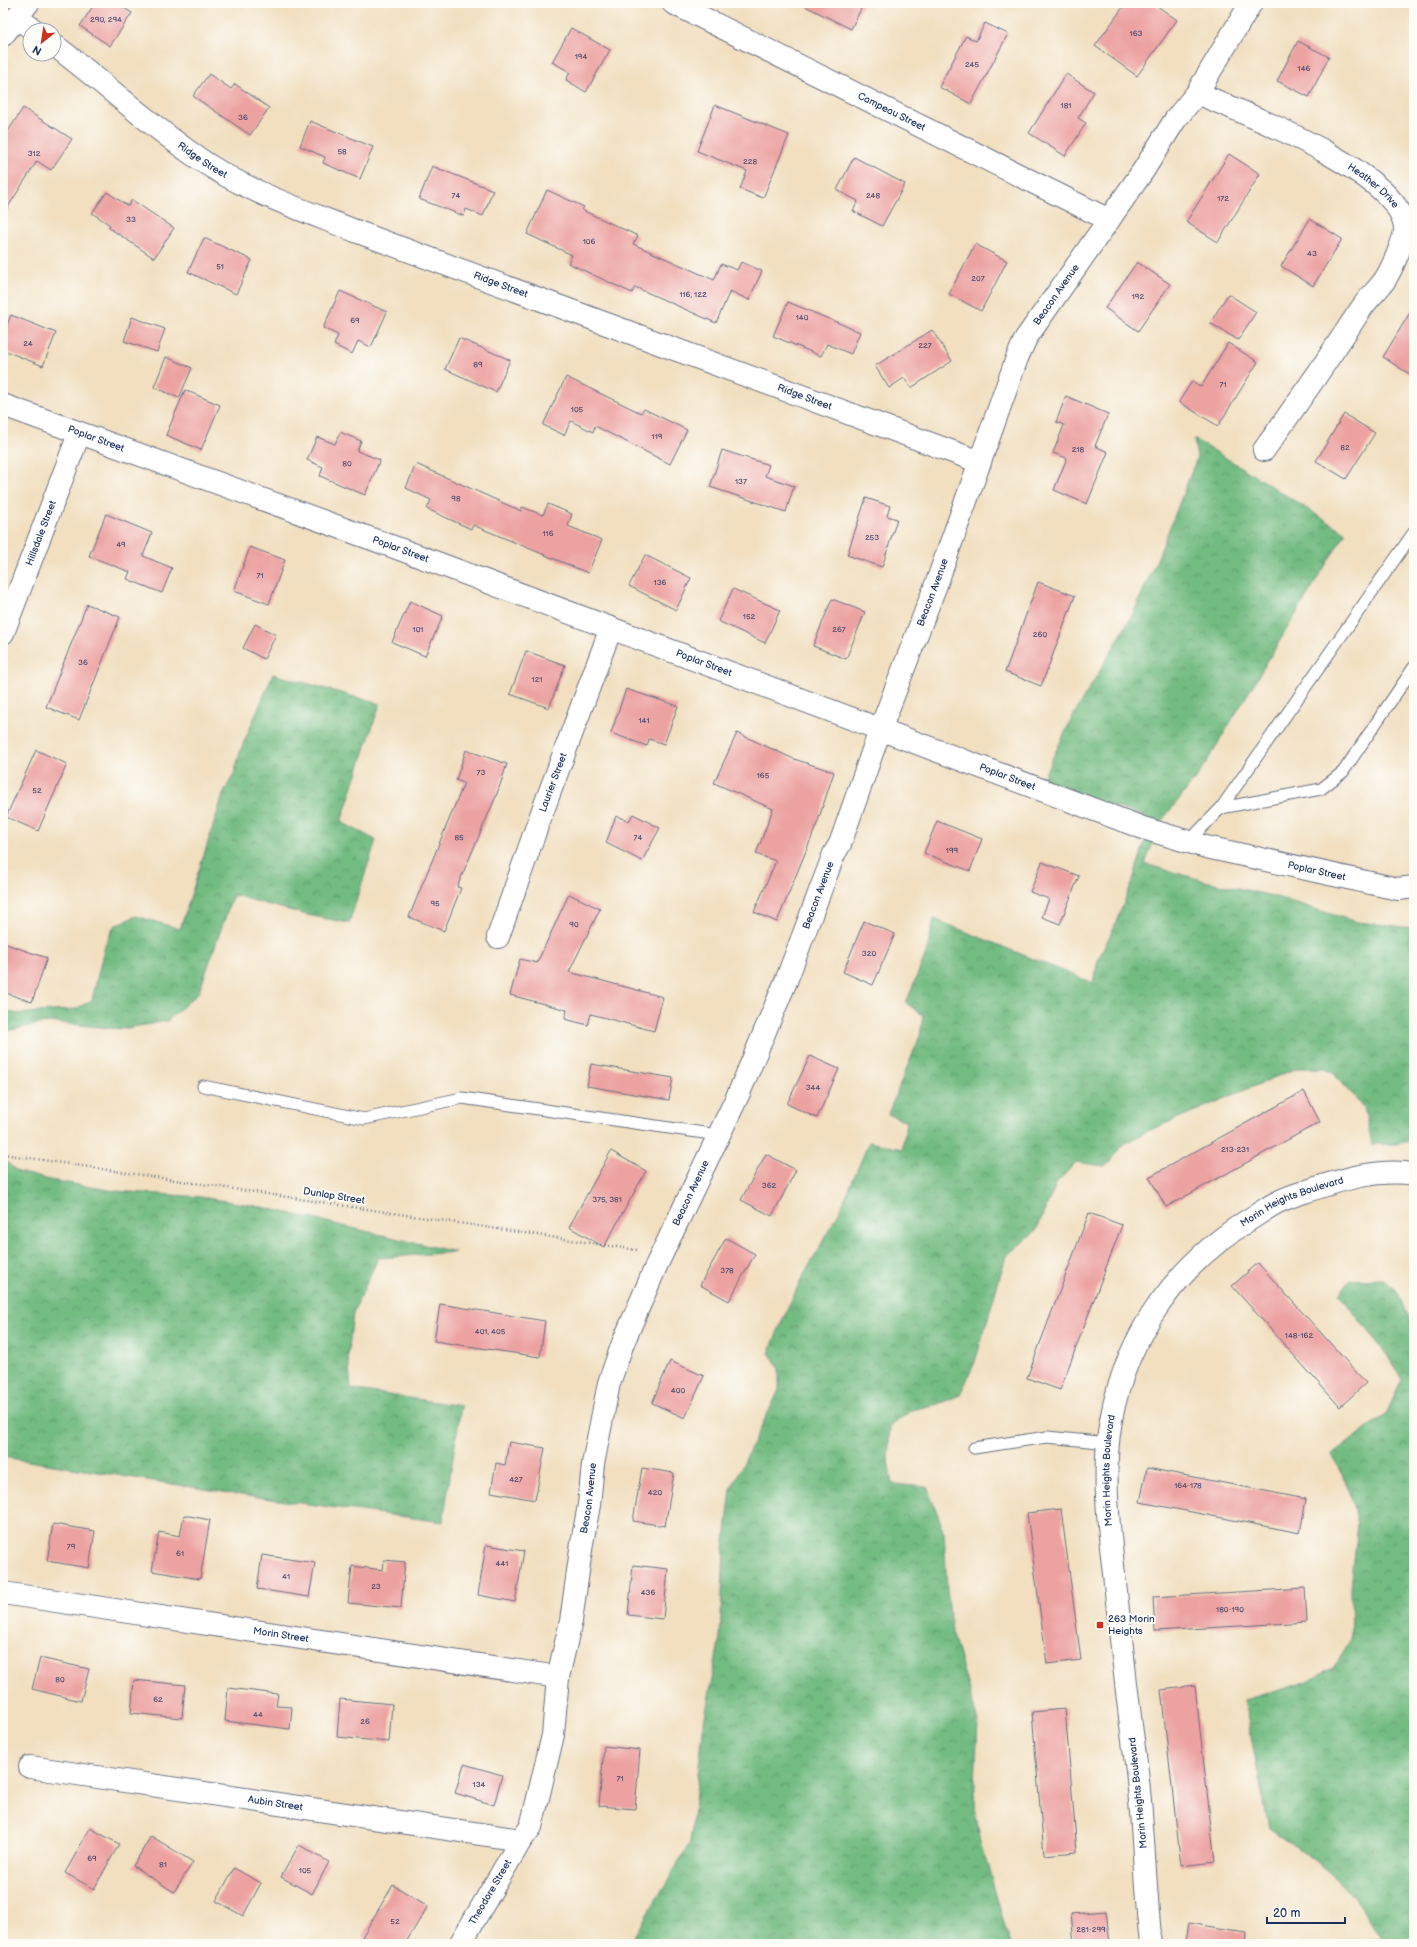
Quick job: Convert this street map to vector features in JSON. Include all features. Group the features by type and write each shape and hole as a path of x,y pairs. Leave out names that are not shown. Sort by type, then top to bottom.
{"street":[{"name":"Campeau Street","path":"673,3 1109,220"},
{"name":"Beacon Avenue","path":"521,1840 531,1827 553,1735 558,1677 571,1621 589,1505 595,1450 609,1383 623,1343 662,1254 738,1093 786,981 834,854 840,844 880,730 1026,338 1109,220 1175,120 1197,93 1251,3"},
{"path":"3,36 27,17"},
{"name":"Ridge Street","path":"62,51 196,157 265,195 358,232 980,462"},
{"name":"Heather Drive","path":"1197,93 1261,120 1321,149 1348,165 1375,184 1399,211 1404,226 1405,236 1386,278 1368,299 1264,450"},
{"name":"Poplar Street","path":"3,405 424,558 880,730 1052,792 1143,828 1188,842 1398,889 1414,887"},
{"name":"Hillsdale Street","path":"3,632 80,434"},
{"name":"Laurier Street","path":"498,937 537,826 611,628"},
{"name":"Morin Heights Boulevard","path":"1152,1944 1136,1766 1128,1711 1108,1518 1107,1477 1111,1421 1124,1373 1141,1333 1173,1284 1213,1244 1233,1229 1281,1200 1338,1181 1388,1172 1414,1174"},
{"name":"Morin Street","path":"3,1594 558,1677"},
{"name":"Aubin Street","path":"30,1767 521,1840"},
{"name":"Theodore Street","path":"460,1944 521,1840"}],"lane":[{"path":"1188,842 1221,808 1414,532"},
{"path":"1221,808 1321,789 1343,772 1414,667"},
{"path":"203,1086 364,1119 462,1098 718,1135"},
{"path":"974,1448 1047,1437 1109,1443"}],"path":[{"name":"Dunlap Street","path":"3,1154 662,1254"}],"green space":[{"path":"1194,439 1346,533 1200,773 1160,823 1145,864 1205,881 1273,896 1357,922 1414,928 1414,1140 1396,1144 1372,1144 1364,1107 1333,1073 1323,1068 1297,1068 1143,1133 1124,1144 1110,1162 1104,1166 1076,1162 1056,1184 1036,1231 1006,1256 975,1362 960,1395 938,1404 911,1410 890,1427 888,1461 892,1484 927,1487 944,1531 947,1590 952,1631 978,1722 974,1804 981,1842 1010,1944 629,1944 690,1844 704,1722 720,1637 724,1549 731,1489 779,1390 779,1367 769,1353 799,1284 840,1210 869,1142 902,1149 907,1122 888,1114 920,1036 923,1015 906,1003 926,953 934,919 1093,983 1098,960 1114,927 1133,880 1151,821 1134,813 1041,782 1073,716 1132,616 1159,555 1197,458"},
{"path":"273,674 380,704 341,822 376,840 349,923 307,915 233,895 199,992 167,1021 121,1029 48,1022 3,1032 3,1010 17,1014 76,1009 92,1000 105,945 114,926 136,916 180,929 224,792 234,774 241,749"},
{"path":"3,1159 18,1172 50,1180 115,1191 201,1197 262,1207 455,1252 378,1258 353,1313 348,1357 351,1389 461,1406 443,1522 248,1496 3,1457"},
{"path":"1382,1279 1395,1288 1414,1327 1414,1944 1385,1944 1361,1907 1344,1886 1298,1848 1269,1828 1244,1700 1306,1682 1333,1668 1352,1638 1351,1589 1358,1524 1348,1485 1332,1455 1386,1414 1402,1380 1391,1360 1339,1294 1351,1280"}],"building":[{"path":"95,3 117,3 132,13 110,46 80,26"},
{"path":"799,3 864,3 851,29"},
{"path":"1126,3 1153,3 1177,20 1137,76 1095,46"},
{"path":"985,23 1008,34 971,104 939,87 966,36 976,41"},
{"path":"571,28 610,50 586,92 566,80 570,72 552,62"},
{"path":"1298,41 1329,57 1309,97 1277,81"},
{"path":"209,74 231,89 235,84 269,108 250,135 193,96"},
{"path":"1066,74 1094,92 1078,118 1086,123 1065,156 1029,133"},
{"path":"715,105 789,135 763,198 740,189 747,171 697,151"},
{"path":"23,108 72,139 51,170 37,161 3,215 3,139"},
{"path":"310,121 373,147 360,179 323,163 325,157 300,146"},
{"path":"1229,154 1260,174 1218,242 1186,222"},
{"path":"854,157 905,184 882,226 853,211 858,201 837,190"},
{"path":"432,166 493,190 483,216 466,209 464,216 419,199"},
{"path":"547,190 584,207 582,210 638,236 633,244 714,280 721,264 737,270 741,262 762,271 749,300 730,291 716,323 635,287 632,293 568,263 572,255 527,234"},
{"path":"107,192 128,206 132,200 174,228 154,258 108,227 110,225 92,213"},
{"path":"1310,219 1342,239 1313,286 1281,266"},
{"path":"204,238 252,260 236,294 188,272"},
{"path":"975,244 1007,261 981,311 949,294"},
{"path":"1137,262 1170,284 1138,331 1105,308"},
{"path":"340,291 387,312 371,347 358,341 352,354 334,345 338,335 323,328"},
{"path":"1228,294 1256,312 1238,340 1210,323"},
{"path":"788,302 860,332 851,354 827,344 821,356 773,336"},
{"path":"1414,306 1414,377 1383,357"},
{"path":"11,315 56,333 43,366 3,350 3,335"},
{"path":"132,317 165,329 157,352 124,341"},
{"path":"932,330 952,361 911,388 904,378 889,388 875,366"},
{"path":"459,338 510,360 496,392 445,369"},
{"path":"1228,343 1258,362 1218,426 1179,402 1192,381 1201,387"},
{"path":"166,357 192,368 179,398 154,387"},
{"path":"566,377 641,413 644,409 687,430 670,464 595,426 593,432 571,421 564,435 543,425"},
{"path":"185,390 220,405 201,450 166,435"},
{"path":"1066,396 1108,414 1095,446 1108,452 1087,504 1054,490 1067,458 1053,453 1064,425 1056,422"},
{"path":"1344,414 1375,433 1346,479 1316,461"},
{"path":"340,432 361,441 357,451 380,460 365,495 320,476 323,467 307,460 317,437 335,444"},
{"path":"722,450 769,465 765,476 794,486 786,512 710,487"},
{"path":"416,464 521,511 522,507 543,515 548,504 572,514 568,526 602,540 588,573 473,525 471,529 427,509 431,500 406,488"},
{"path":"866,498 890,506 887,516 897,519 882,567 847,555"},
{"path":"106,514 152,533 143,556 172,568 162,593 127,579 130,572 89,556"},
{"path":"250,547 285,560 269,604 234,591"},
{"path":"645,555 691,578 676,610 629,586"},
{"path":"1038,582 1075,596 1041,686 1005,672"},
{"path":"733,589 780,610 765,643 718,621"},
{"path":"832,599 865,612 846,659 813,646"},
{"path":"410,601 443,616 425,656 392,642"},
{"path":"87,604 120,617 79,720 46,707"},
{"path":"255,624 276,635 264,659 243,648"},
{"path":"526,651 565,665 549,708 510,694"},
{"path":"626,689 678,706 664,744 649,739 647,746 611,733"},
{"path":"737,733 794,759 834,772 817,824 777,922 754,912 776,861 756,854 773,809 714,783"},
{"path":"36,750 67,764 38,831 6,817"},
{"path":"466,750 507,764 497,794 457,887 461,888 444,931 409,917 464,783 456,780"},
{"path":"633,814 660,828 642,861 606,843 616,816 629,821"},
{"path":"937,821 982,839 970,871 924,853"},
{"path":"1042,862 1079,876 1060,924 1042,917 1049,899 1030,892"},
{"path":"569,894 600,909 569,972 663,997 654,1031 591,1014 588,1025 565,1019 567,1010 510,995 520,959 537,963"},
{"path":"864,921 895,934 873,985 843,972"},
{"path":"3,943 47,958 32,1002 3,992"},
{"path":"810,1056 839,1069 817,1118 787,1104"},
{"path":"591,1064 673,1078 669,1100 587,1086"},
{"path":"1304,1091 1320,1122 1166,1207 1149,1177"},
{"path":"611,1151 646,1171 604,1247 569,1227"},
{"path":"766,1154 796,1170 772,1216 741,1200"},
{"path":"1089,1213 1122,1225 1060,1390 1027,1378"},
{"path":"726,1238 755,1254 729,1301 700,1285"},
{"path":"1258,1263 1366,1383 1340,1407 1232,1286"},
{"path":"440,1304 545,1321 540,1357 434,1341"},
{"path":"670,1361 704,1376 685,1418 652,1403"},
{"path":"509,1442 545,1448 535,1500 491,1492 496,1463 505,1465"},
{"path":"642,1468 674,1473 665,1526 633,1521"},
{"path":"1147,1468 1306,1499 1300,1533 1140,1502"},
{"path":"1061,1509 1081,1660 1047,1664 1027,1513"},
{"path":"184,1515 210,1520 200,1579 152,1571 159,1532 180,1536"},
{"path":"53,1524 95,1531 89,1568 47,1561"},
{"path":"486,1545 524,1551 515,1602 478,1595"},
{"path":"262,1555 315,1563 309,1597 257,1589"},
{"path":"384,1560 405,1562 401,1608 348,1603 352,1566 383,1570"},
{"path":"633,1565 668,1569 663,1619 628,1615"},
{"path":"1305,1588 1307,1622 1155,1631 1153,1597"},
{"path":"40,1658 89,1669 81,1701 32,1689"},
{"path":"134,1680 185,1685 182,1718 131,1713"},
{"path":"1195,1686 1215,1862 1181,1866 1161,1690"},
{"path":"228,1688 278,1694 276,1706 292,1707 290,1729 225,1721"},
{"path":"340,1699 392,1704 389,1742 337,1737"},
{"path":"1065,1709 1077,1852 1044,1855 1032,1712"},
{"path":"604,1746 640,1750 635,1809 599,1806"},
{"path":"464,1764 502,1775 494,1805 455,1793"},
{"path":"90,1828 119,1844 94,1889 65,1873"},
{"path":"151,1836 193,1862 174,1892 133,1866"},
{"path":"299,1845 329,1862 312,1894 281,1877"},
{"path":"234,1868 261,1883 243,1916 216,1901"},
{"path":"393,1885 428,1906 405,1944 374,1944 362,1937"},
{"path":"1106,1911 1110,1944 1074,1944 1071,1914"},
{"path":"1188,1923 1246,1932 1245,1944 1185,1944"}],"place":[{"name":"263 Morin Heights","path":"1100,1625"}]}
